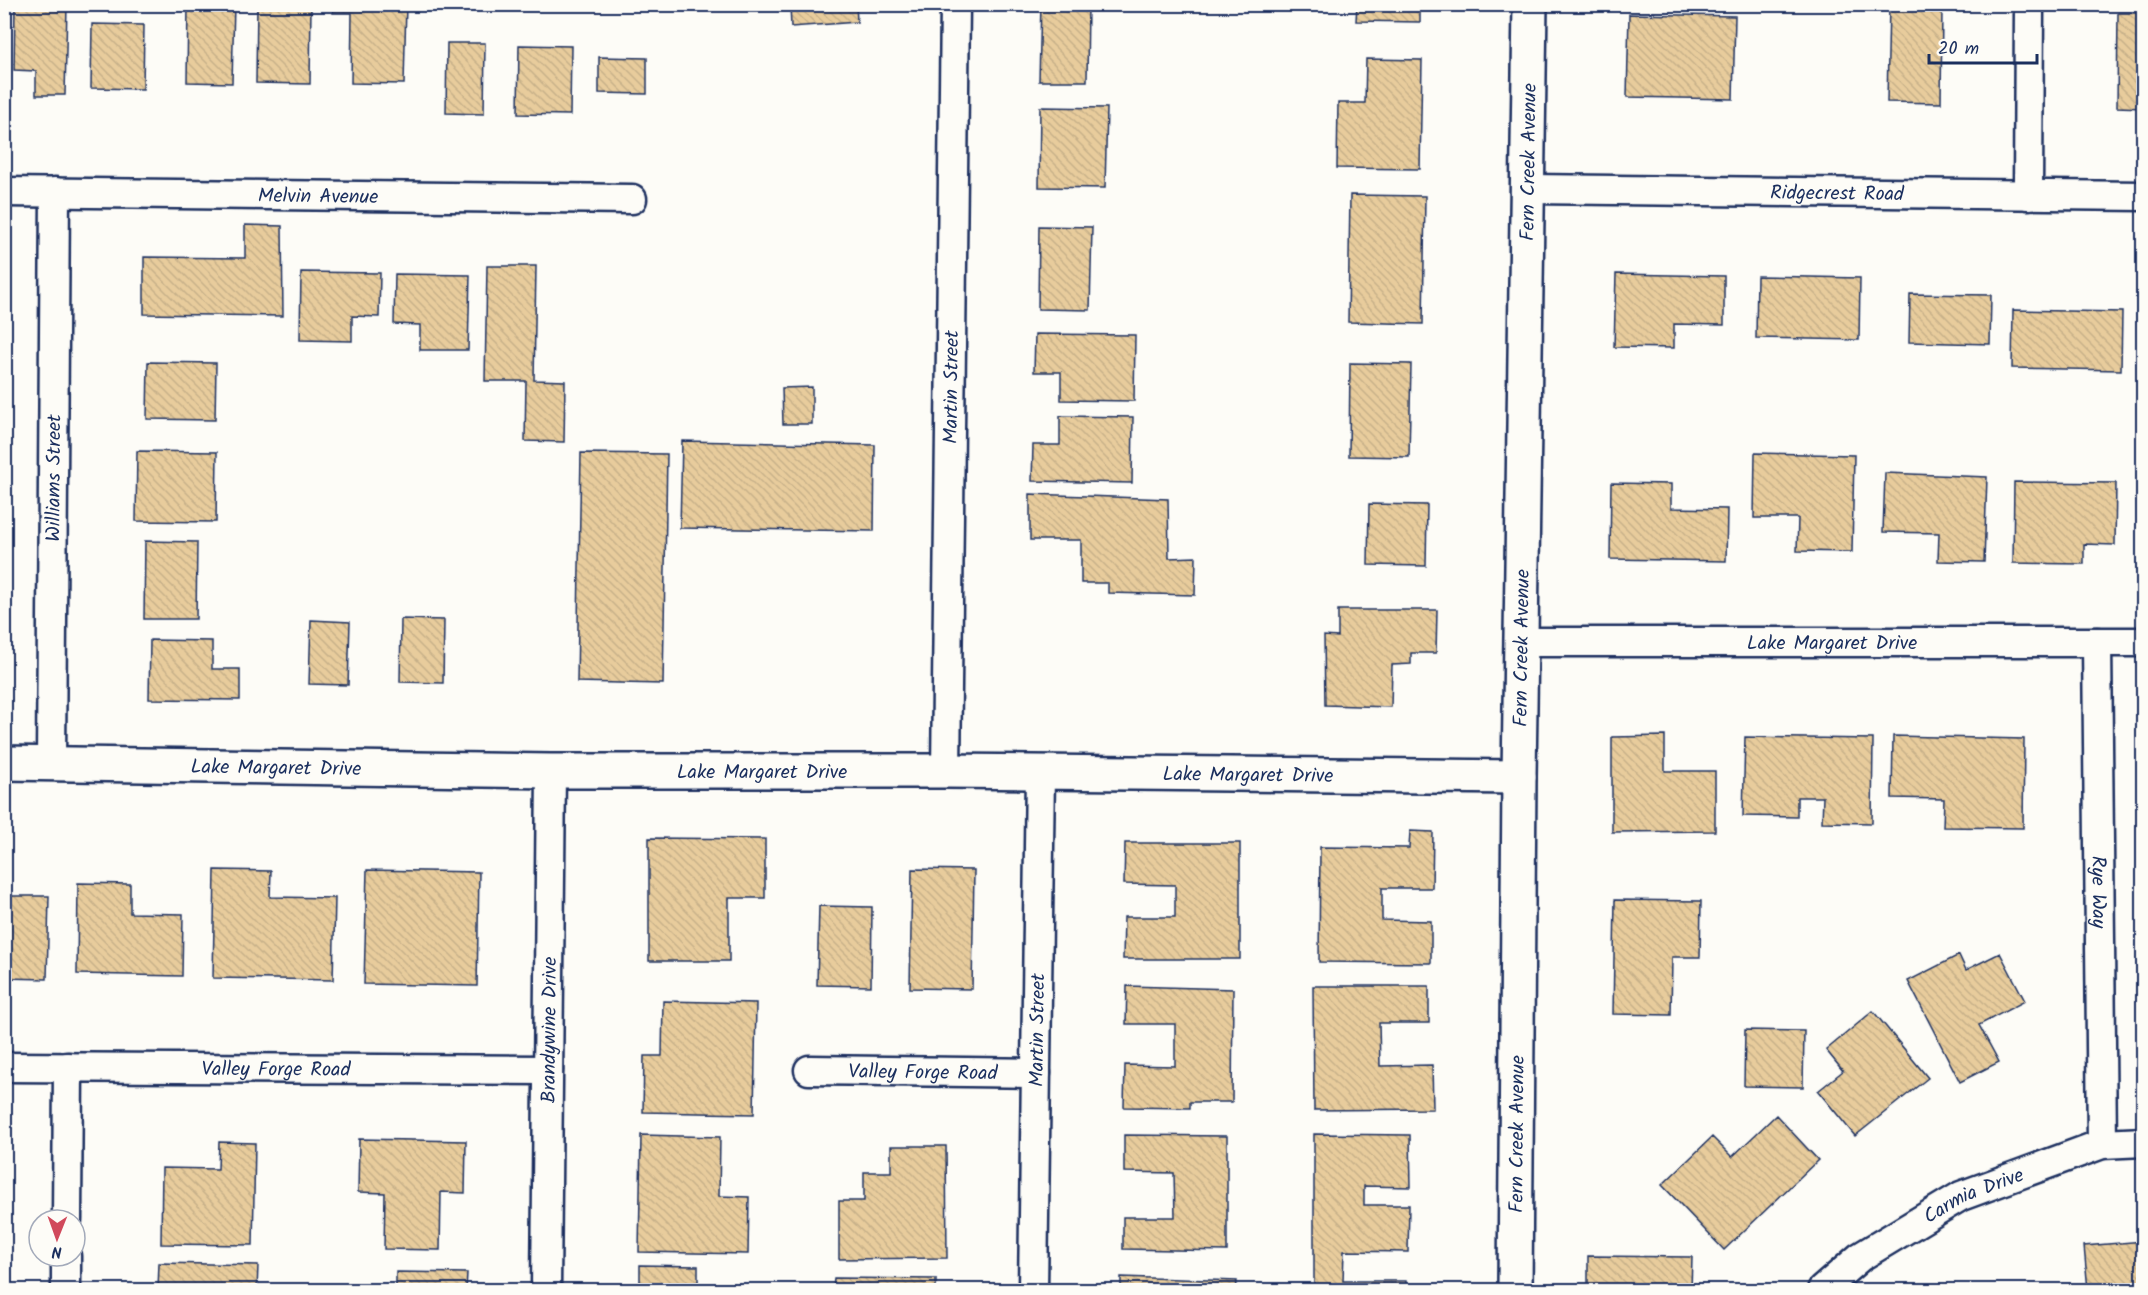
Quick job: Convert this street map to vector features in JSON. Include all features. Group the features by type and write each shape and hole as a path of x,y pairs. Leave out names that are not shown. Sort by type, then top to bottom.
{"street":[{"name":"Martin Street","path":"946,771 955,4"},
{"name":"Fern Creek Avenue","path":"1515,1290 1519,777 1530,4"},
{"path":"2028,195 2029,4"},
{"name":"Ridgecrest Road","path":"1529,189 2144,196"},
{"name":"Melvin Avenue","path":"4,192 632,199"},
{"name":"Williams Street","path":"51,763 55,192"},
{"name":"Lake Margaret Drive","path":"1522,642 2144,642"},
{"name":"Rye Way","path":"2097,642 2102,1144"},
{"name":"Lake Margaret Drive","path":"4,763 551,771 946,771 1519,777"},
{"name":"Brandywine Drive","path":"546,1290 551,771"},
{"name":"Martin Street","path":"1033,1290 1040,772"},
{"name":"Valley Forge Road","path":"4,1067 548,1070"},
{"path":"67,1208 68,1067"},
{"name":"Valley Forge Road","path":"809,1070 1036,1073"},
{"name":"Carmia Drive","path":"1822,1290 1860,1257 1961,1196 2102,1144 2144,1142"},
{"path":"66,1268 66,1290"}],"building":[{"path":"15,4 67,4 65,95 36,95 36,71 14,70"},
{"path":"188,4 234,4 232,83 187,82"},
{"path":"257,4 311,4 310,84 256,83"},
{"path":"334,4 406,4 404,84 351,83 352,13 333,13"},
{"path":"790,4 856,4 857,22 791,27"},
{"path":"1041,4 1088,4 1087,81 1039,81"},
{"path":"1357,4 1420,4 1420,22 1356,21"},
{"path":"1889,5 1942,6 1941,103 1887,102"},
{"path":"2118,13 2144,13 2144,108 2117,107"},
{"path":"1629,14 1735,16 1733,99 1627,97"},
{"path":"92,24 144,25 143,89 91,88"},
{"path":"447,43 485,43 484,114 446,113"},
{"path":"519,45 571,46 570,115 518,114"},
{"path":"599,57 647,58 647,94 599,93"},
{"path":"1366,59 1422,60 1420,169 1337,168 1338,103 1365,103"},
{"path":"1040,107 1107,108 1105,188 1039,187"},
{"path":"1350,195 1425,196 1423,324 1348,322"},
{"path":"245,225 282,226 283,316 144,314 144,257 245,258"},
{"path":"1039,226 1092,227 1090,310 1038,309"},
{"path":"487,266 536,266 534,380 565,381 564,442 525,441 526,381 485,381"},
{"path":"301,272 380,273 379,317 352,316 352,341 300,340"},
{"path":"395,274 470,275 468,350 420,350 420,325 394,324"},
{"path":"1616,274 1724,276 1724,325 1674,324 1674,348 1614,347"},
{"path":"1757,276 1860,278 1859,340 1756,338"},
{"path":"1910,294 1991,295 1990,344 1909,342"},
{"path":"2013,310 2122,312 2121,370 2012,368"},
{"path":"1035,334 1135,335 1134,401 1061,400 1061,372 1034,372"},
{"path":"148,362 216,363 215,420 147,419"},
{"path":"1350,363 1411,364 1409,457 1349,456"},
{"path":"812,387 812,424 783,424 782,388"},
{"path":"1060,416 1133,417 1132,483 1032,481 1033,445 1060,445"},
{"path":"682,441 875,445 874,531 680,528"},
{"path":"137,451 217,452 216,522 136,521"},
{"path":"581,453 667,454 663,684 577,682"},
{"path":"1755,453 1854,455 1852,552 1797,551 1798,518 1754,518"},
{"path":"1885,473 1987,477 1984,562 1938,561 1939,533 1883,532"},
{"path":"2014,482 2116,483 2115,545 2084,544 2084,564 2013,563"},
{"path":"1611,483 1671,484 1671,508 1727,509 1726,561 1610,559"},
{"path":"1030,494 1168,499 1169,558 1196,557 1195,595 1108,593 1108,583 1081,583 1081,540 1030,540"},
{"path":"1369,504 1427,505 1426,566 1368,565"},
{"path":"145,541 197,542 196,619 144,619"},
{"path":"1338,610 1437,610 1436,653 1411,653 1411,664 1392,665 1391,707 1325,705 1324,636 1338,637"},
{"path":"401,619 444,620 443,683 400,682"},
{"path":"311,620 350,622 348,685 309,684"},
{"path":"150,640 212,641 212,669 240,669 240,700 149,699"},
{"path":"1665,736 1665,771 1715,771 1715,831 1612,832 1612,737"},
{"path":"1893,736 2024,739 2023,828 1943,827 1944,799 1892,798"},
{"path":"1745,737 1873,739 1872,823 1822,822 1823,797 1797,797 1797,817 1743,816"},
{"path":"1410,831 1433,832 1432,888 1382,888 1382,920 1431,921 1431,963 1319,962 1320,847 1409,848"},
{"path":"649,838 765,839 765,898 729,898 729,961 649,961"},
{"path":"1125,843 1240,843 1240,959 1123,959 1124,917 1175,917 1175,885 1124,884"},
{"path":"912,869 974,870 972,989 910,988"},
{"path":"215,870 271,871 270,897 335,898 333,980 213,978"},
{"path":"367,870 479,872 477,986 364,984"},
{"path":"78,883 130,884 130,913 183,914 182,976 77,974"},
{"path":"4,896 49,896 47,979 4,978"},
{"path":"1615,900 1701,901 1700,957 1672,957 1671,1015 1613,1014"},
{"path":"819,906 872,907 871,986 817,985"},
{"path":"2000,953 2025,1001 1979,1025 1999,1062 1960,1082 1908,981 1959,955 1966,970"},
{"path":"1127,986 1233,989 1232,1102 1190,1102 1190,1108 1124,1107 1125,1065 1175,1066 1175,1024 1126,1024"},
{"path":"1313,986 1429,986 1429,1023 1379,1023 1380,1066 1432,1065 1433,1109 1314,1110"},
{"path":"663,1001 756,1003 754,1114 643,1112 644,1056 662,1056"},
{"path":"1873,1011 1928,1078 1855,1136 1818,1091 1843,1071 1826,1050"},
{"path":"1745,1030 1804,1031 1803,1087 1744,1086"},
{"path":"1776,1115 1818,1160 1724,1250 1662,1185 1712,1137 1732,1157"},
{"path":"1314,1134 1410,1135 1411,1187 1364,1186 1364,1205 1409,1205 1408,1252 1344,1251 1343,1281 1406,1281 1406,1290 1314,1290"},
{"path":"641,1135 720,1137 719,1196 749,1197 748,1254 639,1252"},
{"path":"1124,1135 1227,1136 1227,1251 1123,1249 1123,1217 1175,1217 1174,1173 1124,1172"},
{"path":"359,1139 466,1141 465,1193 441,1192 440,1250 384,1249 385,1193 358,1192"},
{"path":"219,1142 255,1143 253,1245 161,1244 162,1168 218,1169"},
{"path":"891,1146 946,1146 947,1258 839,1259 839,1201 864,1201 864,1172 891,1172"},
{"path":"2144,1241 2144,1290 2088,1290 2084,1246"},
{"path":"1588,1256 1692,1257 1691,1290 1588,1290"},
{"path":"159,1263 258,1265 257,1290 158,1290"},
{"path":"640,1265 698,1266 698,1290 640,1290"},
{"path":"396,1272 467,1273 466,1290 396,1290"},
{"path":"1121,1277 1237,1281 1236,1290 1121,1290"},
{"path":"834,1278 936,1279 936,1290 833,1290"}]}
